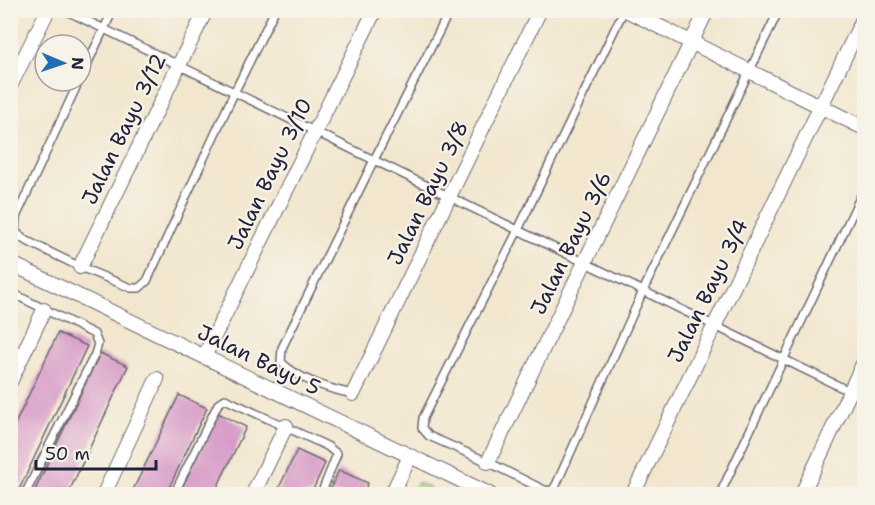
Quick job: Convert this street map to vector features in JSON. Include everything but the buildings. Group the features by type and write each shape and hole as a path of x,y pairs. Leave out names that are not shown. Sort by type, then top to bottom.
{"street":[{"path":"10,86 48,10"},
{"name":"Jalan Bayu 3/12","path":"80,267 206,10"},
{"name":"Jalan Bayu 3/10","path":"204,357 375,10"},
{"name":"Jalan Bayu 3/8","path":"353,394 540,10"},
{"path":"625,10 864,128"},
{"name":"Jalan Bayu 3/6","path":"488,462 707,10"},
{"name":"Jalan Bayu 3/4","path":"633,495 864,17"},
{"name":"Jalan Bayu 5","path":"10,263 489,495"},
{"path":"10,382 44,310"},
{"path":"802,495 864,362"},
{"path":"104,495 157,379"},
{"path":"253,495 286,426"},
{"path":"392,495 410,456"}],"lane":[{"path":"65,10 851,392"},
{"path":"93,52 113,10"},
{"path":"74,93 16,217 15,231 23,239 80,267 131,288 139,288 147,281 275,10"},
{"path":"353,394 339,391 291,372 280,362 282,348 450,10"},
{"path":"625,10 423,418 422,428 429,436 544,490 552,491 556,485 643,291 779,10"},
{"path":"720,495 864,189"},
{"path":"10,292 94,334 98,344 25,495"},
{"path":"174,495 218,404 225,399 286,426 327,446 338,454 321,495"}],"green space":[{"path":"418,483 441,494 412,494"}]}
